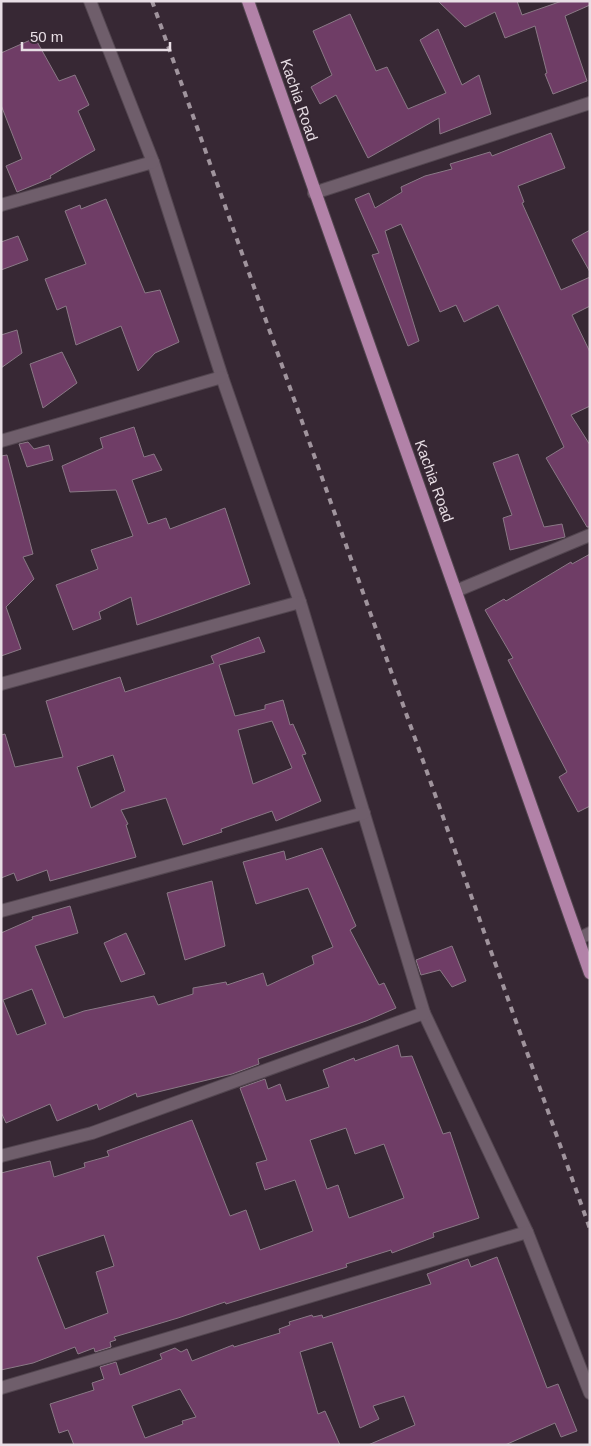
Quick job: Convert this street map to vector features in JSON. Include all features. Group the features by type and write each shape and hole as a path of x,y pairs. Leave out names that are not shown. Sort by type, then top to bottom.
{"main road":[{"name":"Kachia Road","path":"248,1 314,193 456,591 584,936 590,973"}],"street":[{"path":"90,1 153,162 222,377 300,602 424,1013 527,1232 590,1393"},
{"path":"314,193 590,103"},
{"path":"1,205 153,162"},
{"path":"1,441 222,377"},
{"path":"456,591 590,535"},
{"path":"1,684 300,602"},
{"path":"1,911 364,813"},
{"path":"1,1156 92,1132 424,1013"},
{"path":"1,1388 527,1232"}],"building":[{"path":"438,1 517,1 522,15 562,1 590,1 590,5 565,16 587,81 553,94 545,74 547,73 535,26 505,38 495,12 465,27"},
{"path":"350,14 376,71 387,67 408,109 446,93 420,40 438,29 462,85 479,75 491,114 440,134 439,118 368,158 336,95 320,104 311,87 332,75 313,31"},
{"path":"35,38 59,81 75,75 89,105 78,111 95,150 50,176 51,178 17,192 6,166 22,159 1,105 1,53"},
{"path":"551,133 565,168 518,186 524,202 522,203 561,290 590,277 590,306 572,315 590,352 590,406 571,415 590,445 590,527 587,527 546,458 564,447 498,305 464,322 456,305 440,312 401,224 385,231 419,341 408,346 372,255 379,253 355,199 369,193 375,208 402,192 401,187 425,176 452,169 450,164 490,152 492,156"},
{"path":"106,199 145,293 160,290 179,342 155,353 138,371 121,326 76,345 66,306 57,310 45,279 86,264 65,211 80,205 81,209"},
{"path":"590,230 590,272 572,240"},
{"path":"18,236 28,260 1,270 1,242"},
{"path":"17,330 22,353 1,368 1,335"},
{"path":"62,352 77,383 43,408 30,364"},
{"path":"134,427 144,457 154,454 162,470 132,480 148,524 166,518 170,529 225,508 250,584 137,625 131,597 99,612 101,619 73,630 56,585 98,569 91,550 133,536 116,490 70,492 62,466 103,448 100,438"},
{"path":"28,442 34,449 49,445 53,460 27,467 19,444"},
{"path":"518,454 544,527 562,524 565,537 510,550 503,518 512,515 493,463"},
{"path":"7,455 33,554 23,557 34,579 6,607 21,649 1,656 1,456"},
{"path":"590,554 590,806 578,812 559,777 567,772 508,660 513,658 485,610 504,599 506,601 571,562 572,564"},
{"path":"259,637 265,652 219,665 235,716 265,709 265,705 283,700 290,725 293,724 306,754 302,755 321,801 276,821 272,811 221,829 222,832 183,845 166,798 121,810 128,824 126,825 136,857 50,881 47,870 17,881 14,873 1,878 1,735 5,734 15,767 63,757 46,701 120,677 125,692 214,663 211,656","holes":["272,721 292,768 253,784 238,730","113,755 125,791 91,808 77,767"]},
{"path":"322,848 356,926 350,930 379,985 384,983 396,1008 366,1021 258,1059 259,1064 232,1074 137,1097 136,1093 99,1110 97,1104 57,1121 50,1104 6,1123 1,1112 1,933 33,919 32,917 70,906 78,933 35,946 64,1018 84,1011 154,996 158,1005 193,994 193,988 226,982 227,985 263,973 267,986 314,964 312,956 333,947 308,888 256,904 243,862 284,851 286,860","holes":["32,989 46,1024 17,1035 3,1000"]},
{"path":"212,881 225,946 185,960 167,893"},
{"path":"126,933 145,974 121,982 104,943"},
{"path":"452,946 466,981 452,987 440,970 421,975 416,960"},
{"path":"398,1045 401,1057 412,1056 443,1134 450,1132 479,1218 433,1233 434,1237 392,1253 391,1250 346,1264 347,1267 226,1304 225,1302 114,1337 116,1340 110,1342 111,1347 95,1352 94,1348 78,1354 75,1347 33,1363 1,1370 1,1173 50,1161 54,1177 85,1167 84,1163 109,1156 107,1151 192,1120 230,1216 246,1210 260,1250 313,1231 295,1180 265,1190 256,1163 267,1160 240,1088 265,1079 268,1089 280,1084 286,1101 329,1087 323,1070 354,1058 355,1061","holes":["346,1128 355,1154 384,1144 404,1198 349,1218 338,1185 327,1189 310,1140","104,1235 114,1266 96,1272 108,1313 65,1329 37,1257"]},
{"path":"497,1257 547,1388 558,1384 577,1431 561,1437 555,1423 505,1445 368,1445 415,1425 404,1396 373,1406 379,1419 360,1428 332,1342 300,1352 318,1414 325,1411 340,1445 74,1445 68,1430 59,1433 50,1404 94,1390 92,1383 104,1379 100,1367 116,1362 120,1375 162,1359 160,1354 175,1348 181,1352 187,1349 192,1361 233,1345 234,1347 280,1333 279,1329 290,1325 289,1322 312,1315 313,1317 322,1315 323,1318 431,1284 427,1274 468,1259 471,1267","holes":["180,1389 196,1417 182,1421 183,1424 145,1438 132,1406"]}],"railway":[{"path":"152,1 590,1229"}]}
